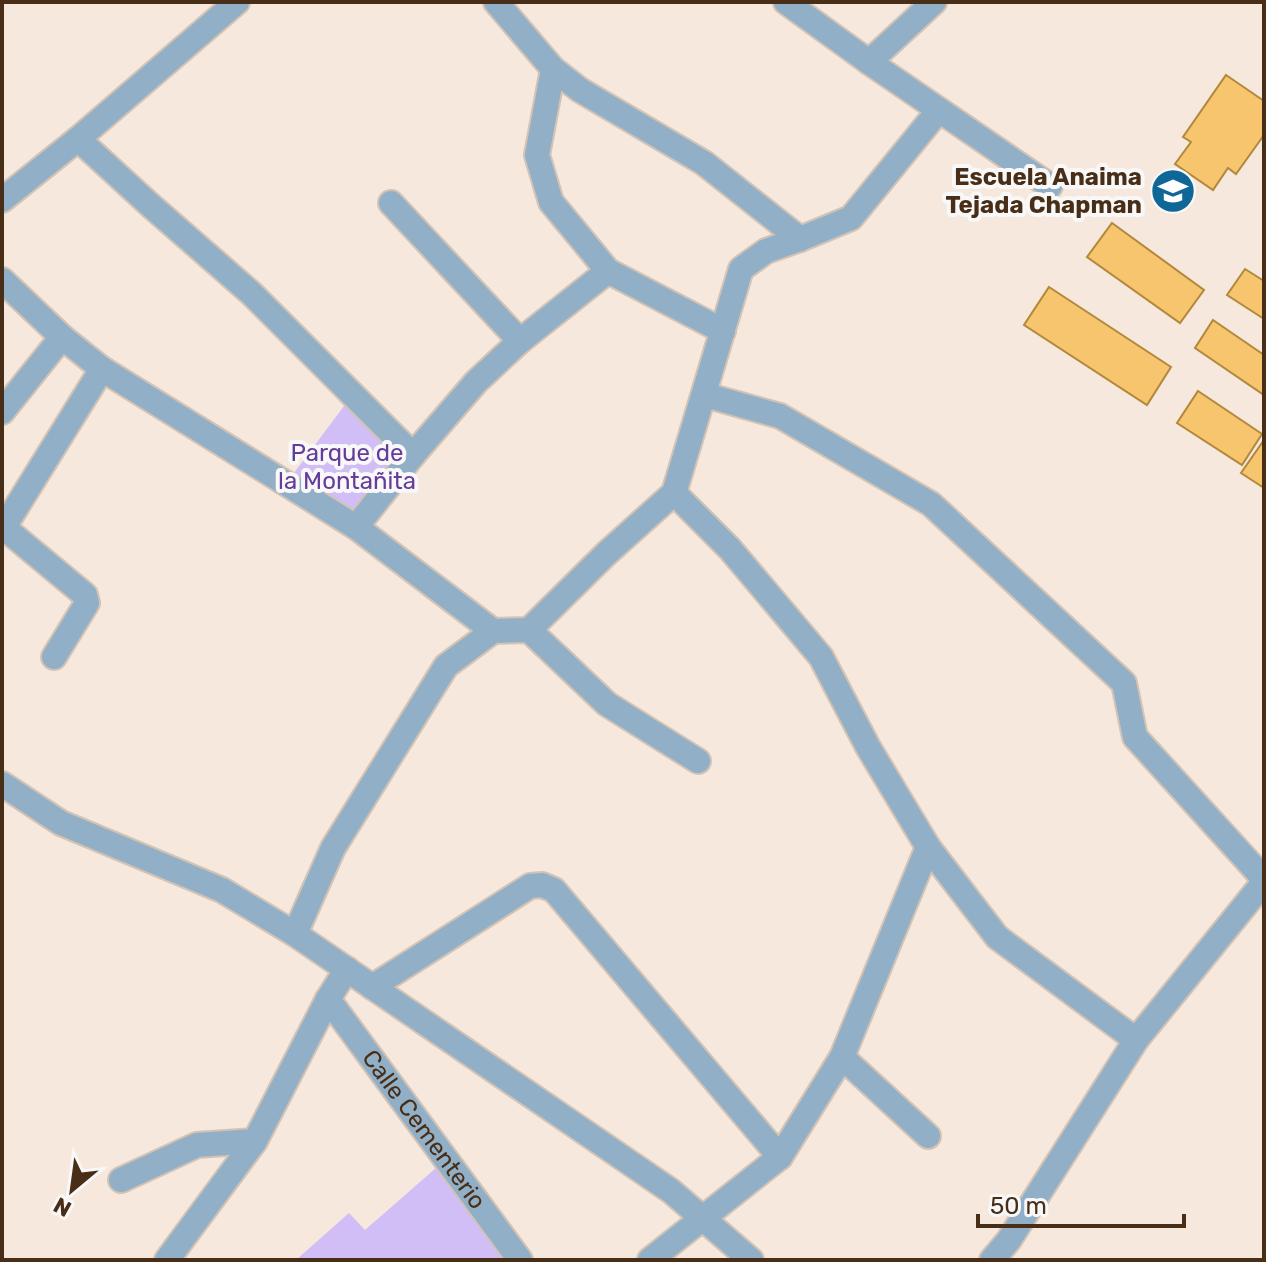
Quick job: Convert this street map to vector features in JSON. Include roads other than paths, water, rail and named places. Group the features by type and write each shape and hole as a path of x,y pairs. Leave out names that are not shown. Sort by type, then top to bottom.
{"street":[{"path":"2,200 237,2"},
{"path":"496,2 553,69 580,90 704,163 800,239"},
{"path":"786,2 1050,186"},
{"path":"869,62 934,2"},
{"path":"553,69 537,155 551,202 608,271 723,331"},
{"path":"295,934 333,848 446,666 493,631 529,630 674,493 741,269 766,251 851,218 939,110"},
{"path":"78,139 252,294 413,455"},
{"path":"391,203 520,341"},
{"path":"356,527 476,382 520,341 608,271"},
{"path":"2,280 62,337 102,369 356,527 493,631"},
{"path":"2,412 62,337"},
{"path":"54,657 87,603 85,595 3,526 102,369"},
{"path":"705,395 780,416 931,504 1124,683 1135,737 1264,880 1136,1040 1009,1240 992,1260"},
{"path":"674,493 730,549 821,657 868,747 928,847 997,937 1136,1040"},
{"path":"529,630 607,704 698,761"},
{"path":"2,784 61,823 222,890 295,934 671,1191 751,1260"},
{"path":"650,1260 780,1157 842,1057 928,847"},
{"path":"372,987 530,886 542,885 554,890 780,1157"},
{"path":"167,1260 255,1141 328,999 347,969"},
{"name":"Calle Cementerio","path":"328,999 520,1260"},
{"path":"842,1057 928,1136"},
{"path":"121,1180 197,1145 255,1141"}],"place":[{"name":"Escuela Anaima Tejada Chapman","path":"1173,191"}],"park label":[{"name":"Parque de la Montañita","path":"347,467"}]}
